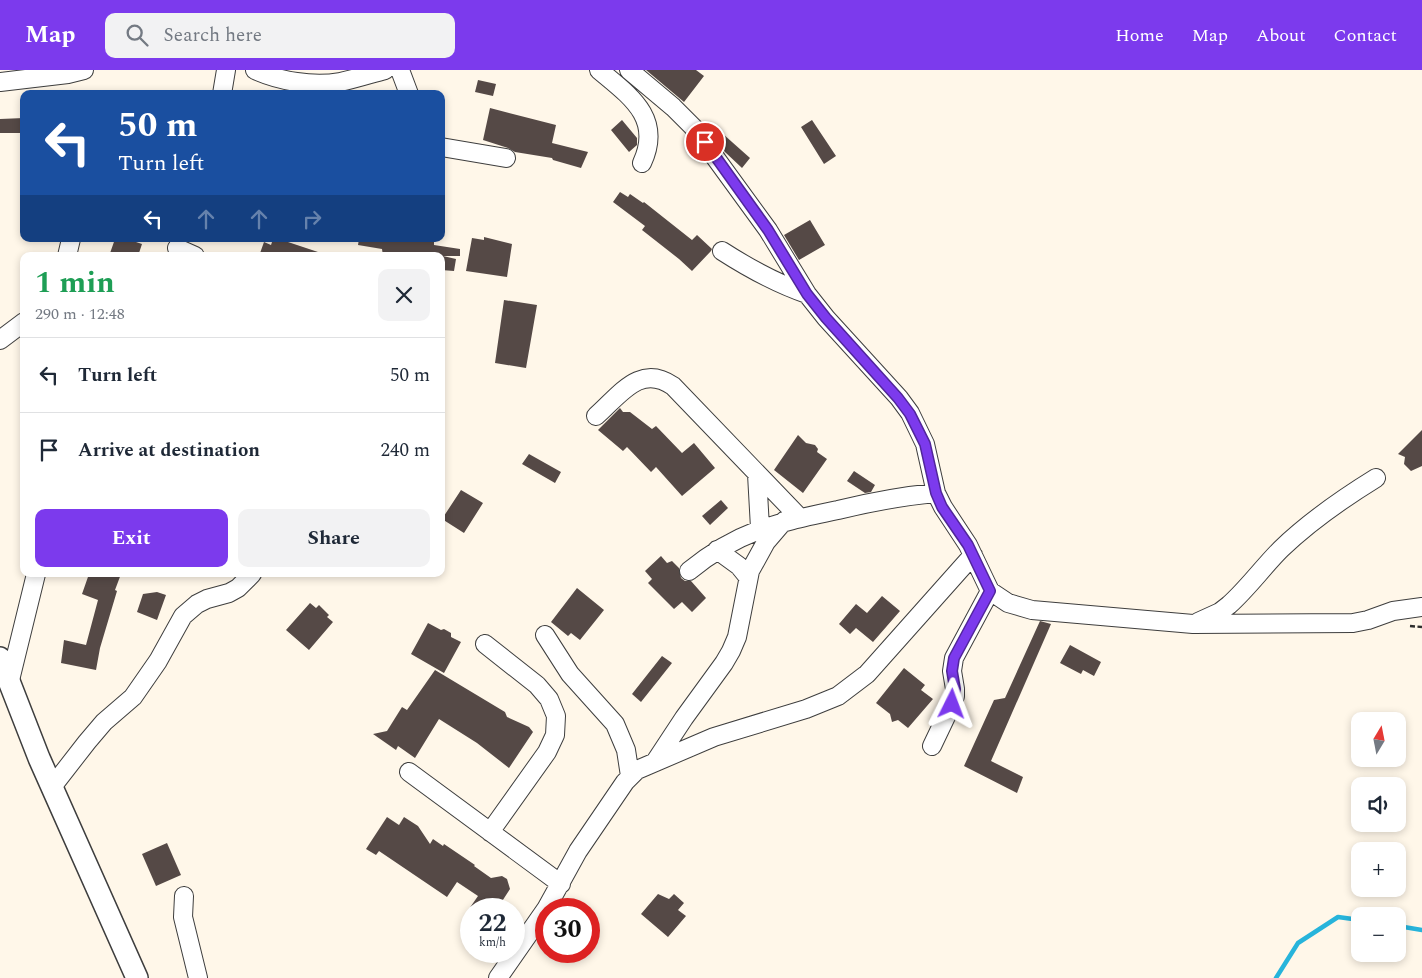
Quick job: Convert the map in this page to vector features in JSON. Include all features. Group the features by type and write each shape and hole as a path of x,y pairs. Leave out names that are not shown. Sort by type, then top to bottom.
{"street":[{"path":"0,82 68,74 84,70"},
{"path":"223,90 226,70"},
{"path":"255,70 278,78 318,83 338,82 385,70"},
{"path":"400,70 408,90"},
{"path":"599,70 631,98 645,116 649,136 642,163"},
{"path":"629,70 693,127 768,230 807,294 910,414 925,444 936,493 942,507 960,532 990,591 1008,603 1032,610 1193,624 1353,624 1393,611 1422,606"},
{"path":"445,149 506,158"},
{"path":"722,251 760,275 783,286 807,294"},
{"path":"0,340 20,325"},
{"path":"596,416 635,381 645,378 665,380 673,386 757,474 792,520"},
{"path":"757,474 760,528"},
{"path":"1193,624 1220,612 1229,605 1304,528 1327,510 1376,478"},
{"path":"689,571 717,550 760,528 891,498 936,493"},
{"path":"655,762 731,651 737,636 748,577 757,556 766,542 792,520"},
{"path":"717,550 739,566 748,577"},
{"path":"553,898 578,850 630,776 637,770 714,737 822,703 845,691 866,674 973,555"},
{"path":"10,680 35,577"},
{"path":"52,788 86,742 104,722 134,697 158,661 183,616 197,604 207,599 230,593 249,577"},
{"path":"932,746 955,696 952,671 954,658 990,591"},
{"path":"544,635 570,674 615,724 626,750 630,776"},
{"path":"485,644 537,685 549,699 556,716 555,735 547,752 490,832"},
{"path":"0,658 52,788 137,978"},
{"path":"409,772 561,884"},
{"path":"184,896 183,917 198,978"},
{"path":"498,978 535,925"}],"building":[{"path":"646,70 696,70 704,76 684,102"},
{"path":"478,80 496,84 493,96 475,92"},
{"path":"490,108 556,125 552,143 588,152 581,168 553,160 552,158 515,152 483,140"},
{"path":"20,118 20,133 0,133 0,119"},
{"path":"622,120 637,138 637,145 629,152 611,130"},
{"path":"812,120 836,156 824,164 801,127"},
{"path":"714,126 750,158 742,168 725,152 709,131"},
{"path":"620,192 628,197 630,194 644,202 692,240 697,235 712,249 711,251 692,271 642,230 645,226 613,202"},
{"path":"810,220 825,245 799,260 784,235"},
{"path":"484,237 512,244 507,277 466,271 472,238 484,240"},
{"path":"114,242 136,242 142,244 139,252 110,252"},
{"path":"264,242 271,245 272,242 288,242 318,252 260,252"},
{"path":"358,242 434,242 434,245 460,249 460,256 445,256 445,252 382,252 382,249 358,245"},
{"path":"445,256 456,259 454,271 445,270"},
{"path":"504,300 537,305 526,368 495,363"},
{"path":"620,408 623,412 630,412 652,429 656,426 682,453 694,443 715,468 682,496 656,467 651,472 627,447 623,451 598,430"},
{"path":"1422,430 1422,466 1411,471 1404,464 1405,457 1398,454"},
{"path":"798,435 806,443 815,445 818,449 817,452 827,459 803,493 774,470"},
{"path":"529,454 561,472 555,483 522,464"},
{"path":"854,471 875,485 871,492 865,493 847,481"},
{"path":"461,490 483,503 464,533 445,521 445,514"},
{"path":"721,500 728,508 710,525 702,516"},
{"path":"661,556 667,563 672,561 679,568 681,578 685,581 691,581 706,598 692,612 682,602 674,609 648,583 652,579 645,571"},
{"path":"88,577 120,577 100,648 96,670 61,663 64,640 86,645 98,600 82,594"},
{"path":"577,588 604,610 580,640 571,633 568,636 551,622"},
{"path":"157,592 166,595 157,620 137,612 143,594"},
{"path":"882,596 900,611 873,642 856,628 850,634 839,624 856,604 867,613"},
{"path":"310,603 316,608 319,605 333,622 309,650 286,630"},
{"path":"1040,621 1051,624 991,761 1023,777 1017,793 964,766 994,700 1005,698"},
{"path":"428,623 451,633 451,637 461,642 444,673 411,654"},
{"path":"1070,645 1101,662 1094,676 1083,670 1081,674 1060,663"},
{"path":"662,656 672,663 641,702 632,694"},
{"path":"904,668 925,685 921,690 933,699 908,728 898,720 892,722 890,714 876,703"},
{"path":"435,670 505,712 507,717 529,727 533,732 509,768 477,743 439,719 415,758 398,746 396,750 373,734 387,731 402,707 407,710"},
{"path":"387,817 399,825 404,817 418,826 430,844 433,839 443,846 444,844 491,878 502,876 507,879 510,889 504,898 477,898 478,896 457,882 447,897 379,851 376,855 366,849"},
{"path":"167,843 181,875 156,886 142,854"},
{"path":"658,894 669,899 674,894 684,903 678,910 686,916 668,937 641,914"}],"waterway":[{"path":"1276,978 1298,943 1338,917 1351,919"},
{"path":"1406,927 1422,930"}],"route":[{"path":"705,142 777,243 807,294 910,414 925,444 936,493 942,507 968,545 990,591 954,658 952,671 955,696 952,704"}]}
